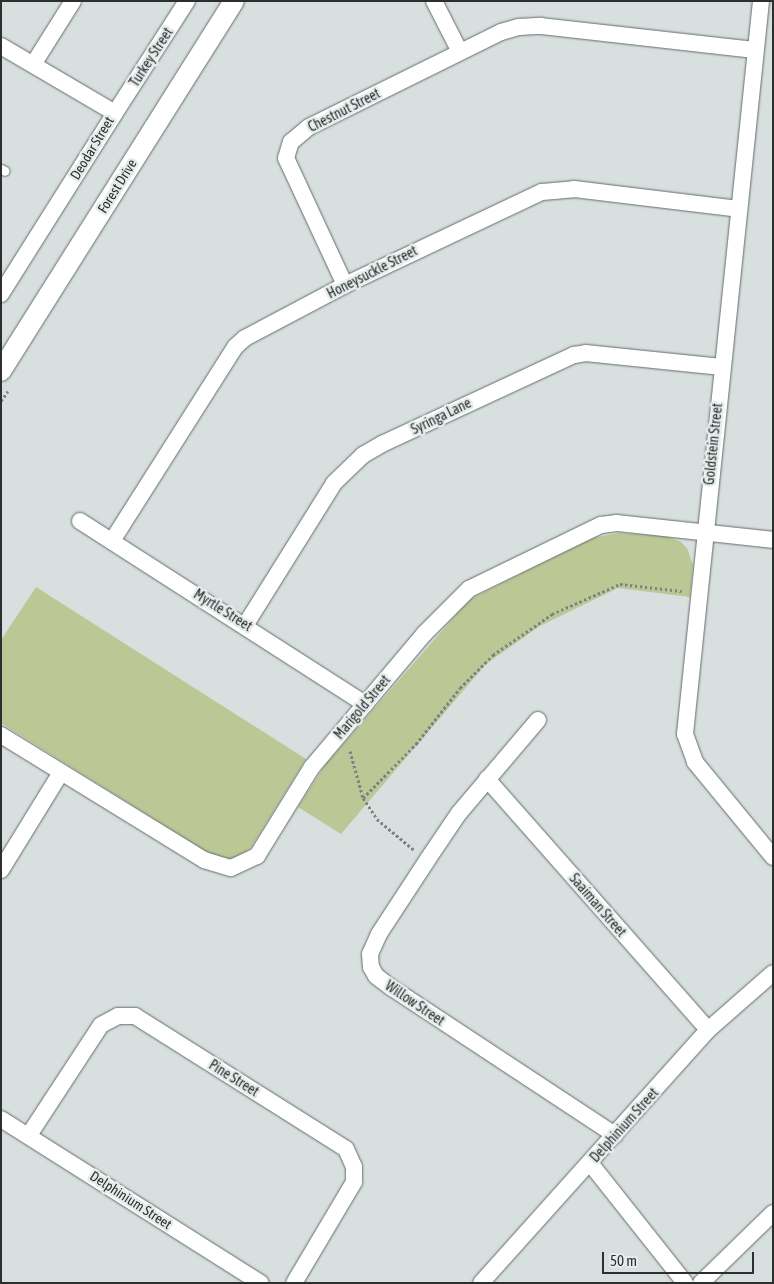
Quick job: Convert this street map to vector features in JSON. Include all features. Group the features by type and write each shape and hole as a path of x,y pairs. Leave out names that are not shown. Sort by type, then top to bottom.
{"street":[{"path":"34,63 73,1"},
{"name":"Turkey Street","path":"115,113 187,1"},
{"name":"Forest Drive","path":"1,371 234,1"},
{"path":"434,1 460,52"},
{"name":"Goldstein Street","path":"762,1 703,533 685,734 688,750 732,811 773,857"},
{"name":"Chestnut Street","path":"345,285 289,168 286,150 298,134 309,127 509,29 541,26 756,50"},
{"name":"Deodar Street","path":"1,46 34,63 115,113 1,294"},
{"name":"Honeysuckle Street","path":"112,541 235,347 245,338 345,285 542,192 574,189 739,208"},
{"name":"Syringa Lane","path":"246,624 334,483 363,455 382,444 574,355 721,368"},
{"name":"Myrtle Street","path":"80,521 246,624 365,704"},
{"name":"Marigold Street","path":"1,735 60,774 204,860 231,868 257,856 312,767 452,604 478,584 601,525 618,523 773,540"},
{"name":"Willow Street","path":"538,720 487,779 428,859 379,934 370,954 371,967 376,976 615,1135"},
{"path":"1,870 60,774"},
{"name":"Saaiman Street","path":"487,779 708,1030"},
{"name":"Delphinium Street","path":"481,1283 708,1030 773,973"},
{"name":"Pine Street","path":"29,1136 101,1025 118,1016 135,1016 346,1149 354,1166 354,1182 294,1283"},
{"name":"Delphinium Street","path":"1,1119 260,1283"},
{"path":"590,1163 686,1283"},
{"path":"701,1283 773,1213"}],"path":[{"path":"363,798 416,744 460,688 493,655 552,614 620,584 698,592"},
{"path":"339,735 354,756 363,798 377,819 402,843 428,859"}],"green space":[{"path":"619,533 666,536 681,542 687,548 693,565 690,597 618,588 540,626 486,664 341,834 298,807 325,765 469,600 592,538"},
{"path":"36,587 306,759 252,846 243,855 229,860 213,856 1,723 1,640"}]}
